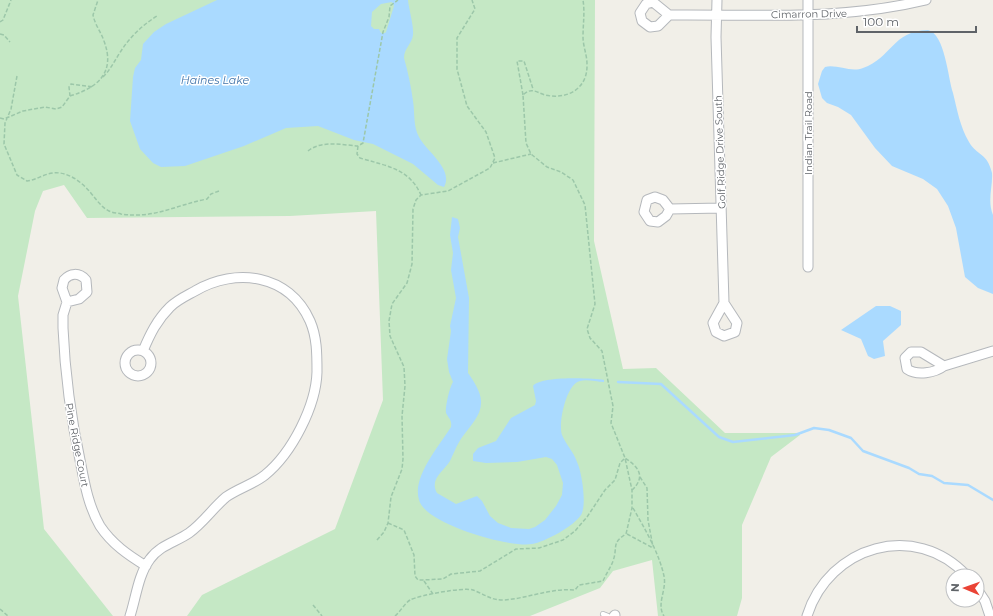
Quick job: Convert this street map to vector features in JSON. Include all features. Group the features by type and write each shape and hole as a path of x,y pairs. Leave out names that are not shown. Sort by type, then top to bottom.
{"street":[{"name":"Golf Ridge Drive South","path":"717,0 716,14 724,303"},
{"name":"Indian Trail Road","path":"808,0 808,267"},
{"name":"Cimarron Drive","path":"670,15 808,15 866,12 926,0"},
{"path":"670,209 721,208"},
{"path":"130,616 146,566 161,548 190,532 226,498 264,476 275,465 298,432 308,412 316,384 317,356 313,330 300,305 285,291 273,283 242,276 216,281 177,301 156,324 143,351"},
{"name":"Pine Ridge Court","path":"67,302 63,328 67,393 72,424 91,508 109,538 128,555 146,566"},
{"path":"944,366 993,351"},
{"path":"807,616 818,592 835,571 854,557 876,549 892,546 909,546 932,552 959,568"},
{"path":"985,601 990,616"}],"lane":[{"path":"602,614 612,616"}],"path":[{"path":"0,22 3,20 11,0"},
{"path":"98,0 93,15 107,52 106,66 103,77"},
{"path":"308,151 312,148 330,144 358,146 363,143 383,32 389,17 390,6 398,0"},
{"path":"377,540 384,532 388,523 391,497 402,469 402,416 405,386 404,367 390,336 389,321 392,304 407,283 412,264 413,209 416,200 421,195 448,191 490,168 493,163 493,152 486,132 467,106 457,69 457,38 475,9 472,0"},
{"path":"523,95 528,90 534,90 546,95 561,96 572,94 582,86 588,66 583,38 585,18 583,0"},
{"path":"0,118 8,118 13,114 23,111 45,107 56,109 62,107 70,96 94,87 110,69 130,38 145,24 157,16"},
{"path":"0,34 10,42"},
{"path":"395,616 408,601 433,594 457,590 472,590 494,600 504,600 540,595 561,589 575,590 579,585 603,581 613,560 615,544 619,538 626,534 632,508 632,490 625,458 611,423 613,406 602,351 590,338 587,329 595,304 585,205 573,180 561,172 547,167 531,154 526,143 523,95 516,61 524,61 534,90"},
{"path":"16,76 16,86 4,137 4,144 17,175 22,179 27,181 49,174 59,173 69,175 82,183 99,204 110,212 147,215 163,212 187,203 208,199 211,194 219,191"},
{"path":"70,96 69,87 71,84 94,87"},
{"path":"0,138 4,137"},
{"path":"358,146 357,154 360,158 402,171 410,177 421,195"},
{"path":"493,163 531,154"},
{"path":"625,458 637,466 640,476 647,488 648,520 653,538 653,548"},
{"path":"388,523 404,530 414,555 415,576 418,580 443,579 451,574 480,571 516,549 539,548 563,540 587,517 605,490 615,480 620,464 625,458"},
{"path":"632,490 636,486 640,476"},
{"path":"632,508 659,558 664,578 664,589 661,604 664,616"},
{"path":"626,534 653,548"},
{"path":"423,580 433,594"},
{"path":"313,606 322,616"},
{"path":"0,609 8,616"}],"green space":[{"path":"0,0 595,0 594,241 623,369 656,368 725,433 800,433 800,435 771,457 742,525 742,598 737,616 658,616 652,560 613,571 600,588 530,616 187,616 202,595 335,529 383,400 376,211 290,216 87,218 64,185 43,191 35,211 18,296 44,529 113,616 0,616"}],"water":[{"name":"Haines Lake","path":"217,0 408,0 413,35 405,51 404,58 414,106 414,119 419,137 442,167 446,180 444,187 438,185 413,164 373,144 354,140 318,126 286,128 244,146 185,166 161,167 153,163 140,149 130,121 133,77 135,68 141,60 143,44 154,32 166,24","holes":["392,2 394,6 386,32 381,33 379,29 374,29 371,26 372,12 381,4"]},
{"path":"928,30 934,33 942,48 963,130 975,150 985,158 992,173 990,204 993,215 993,294 978,288 965,277 956,228 948,206 937,189 923,179 892,166 875,148 851,115 838,107 827,103 822,98 818,84 822,71 825,67 830,66 854,70 863,68 873,64 899,40 907,35"},
{"path":"452,217 458,219 460,228 458,237 469,298 468,373 480,394 481,406 478,416 457,445 450,461 436,479 435,488 437,493 456,504 477,496 482,501 490,516 498,523 511,528 529,529 535,527 545,520 556,506 562,495 563,483 557,465 552,459 546,457 517,462 486,463 473,461 473,454 478,448 496,441 511,418 535,405 536,401 533,386 538,383 567,378 604,380 604,382 583,380 575,384 567,397 562,414 562,435 576,458 579,467 584,497 583,511 572,524 538,543 521,544 505,542 451,526 436,518 425,509 419,500 419,482 423,472 434,452 451,427 451,421 446,413 446,410 449,392 453,382 449,372 447,359 451,331 450,326 456,298 451,270 453,253 450,235"},
{"path":"876,306 890,306 901,311 901,325 883,341 885,356 874,359 868,356 861,339 841,330"}],"waterway":[{"path":"618,382 661,384 719,437 733,442 795,435 814,428 829,430 851,438 863,451 909,468 919,474 932,476 944,483 968,485 993,500"}]}
